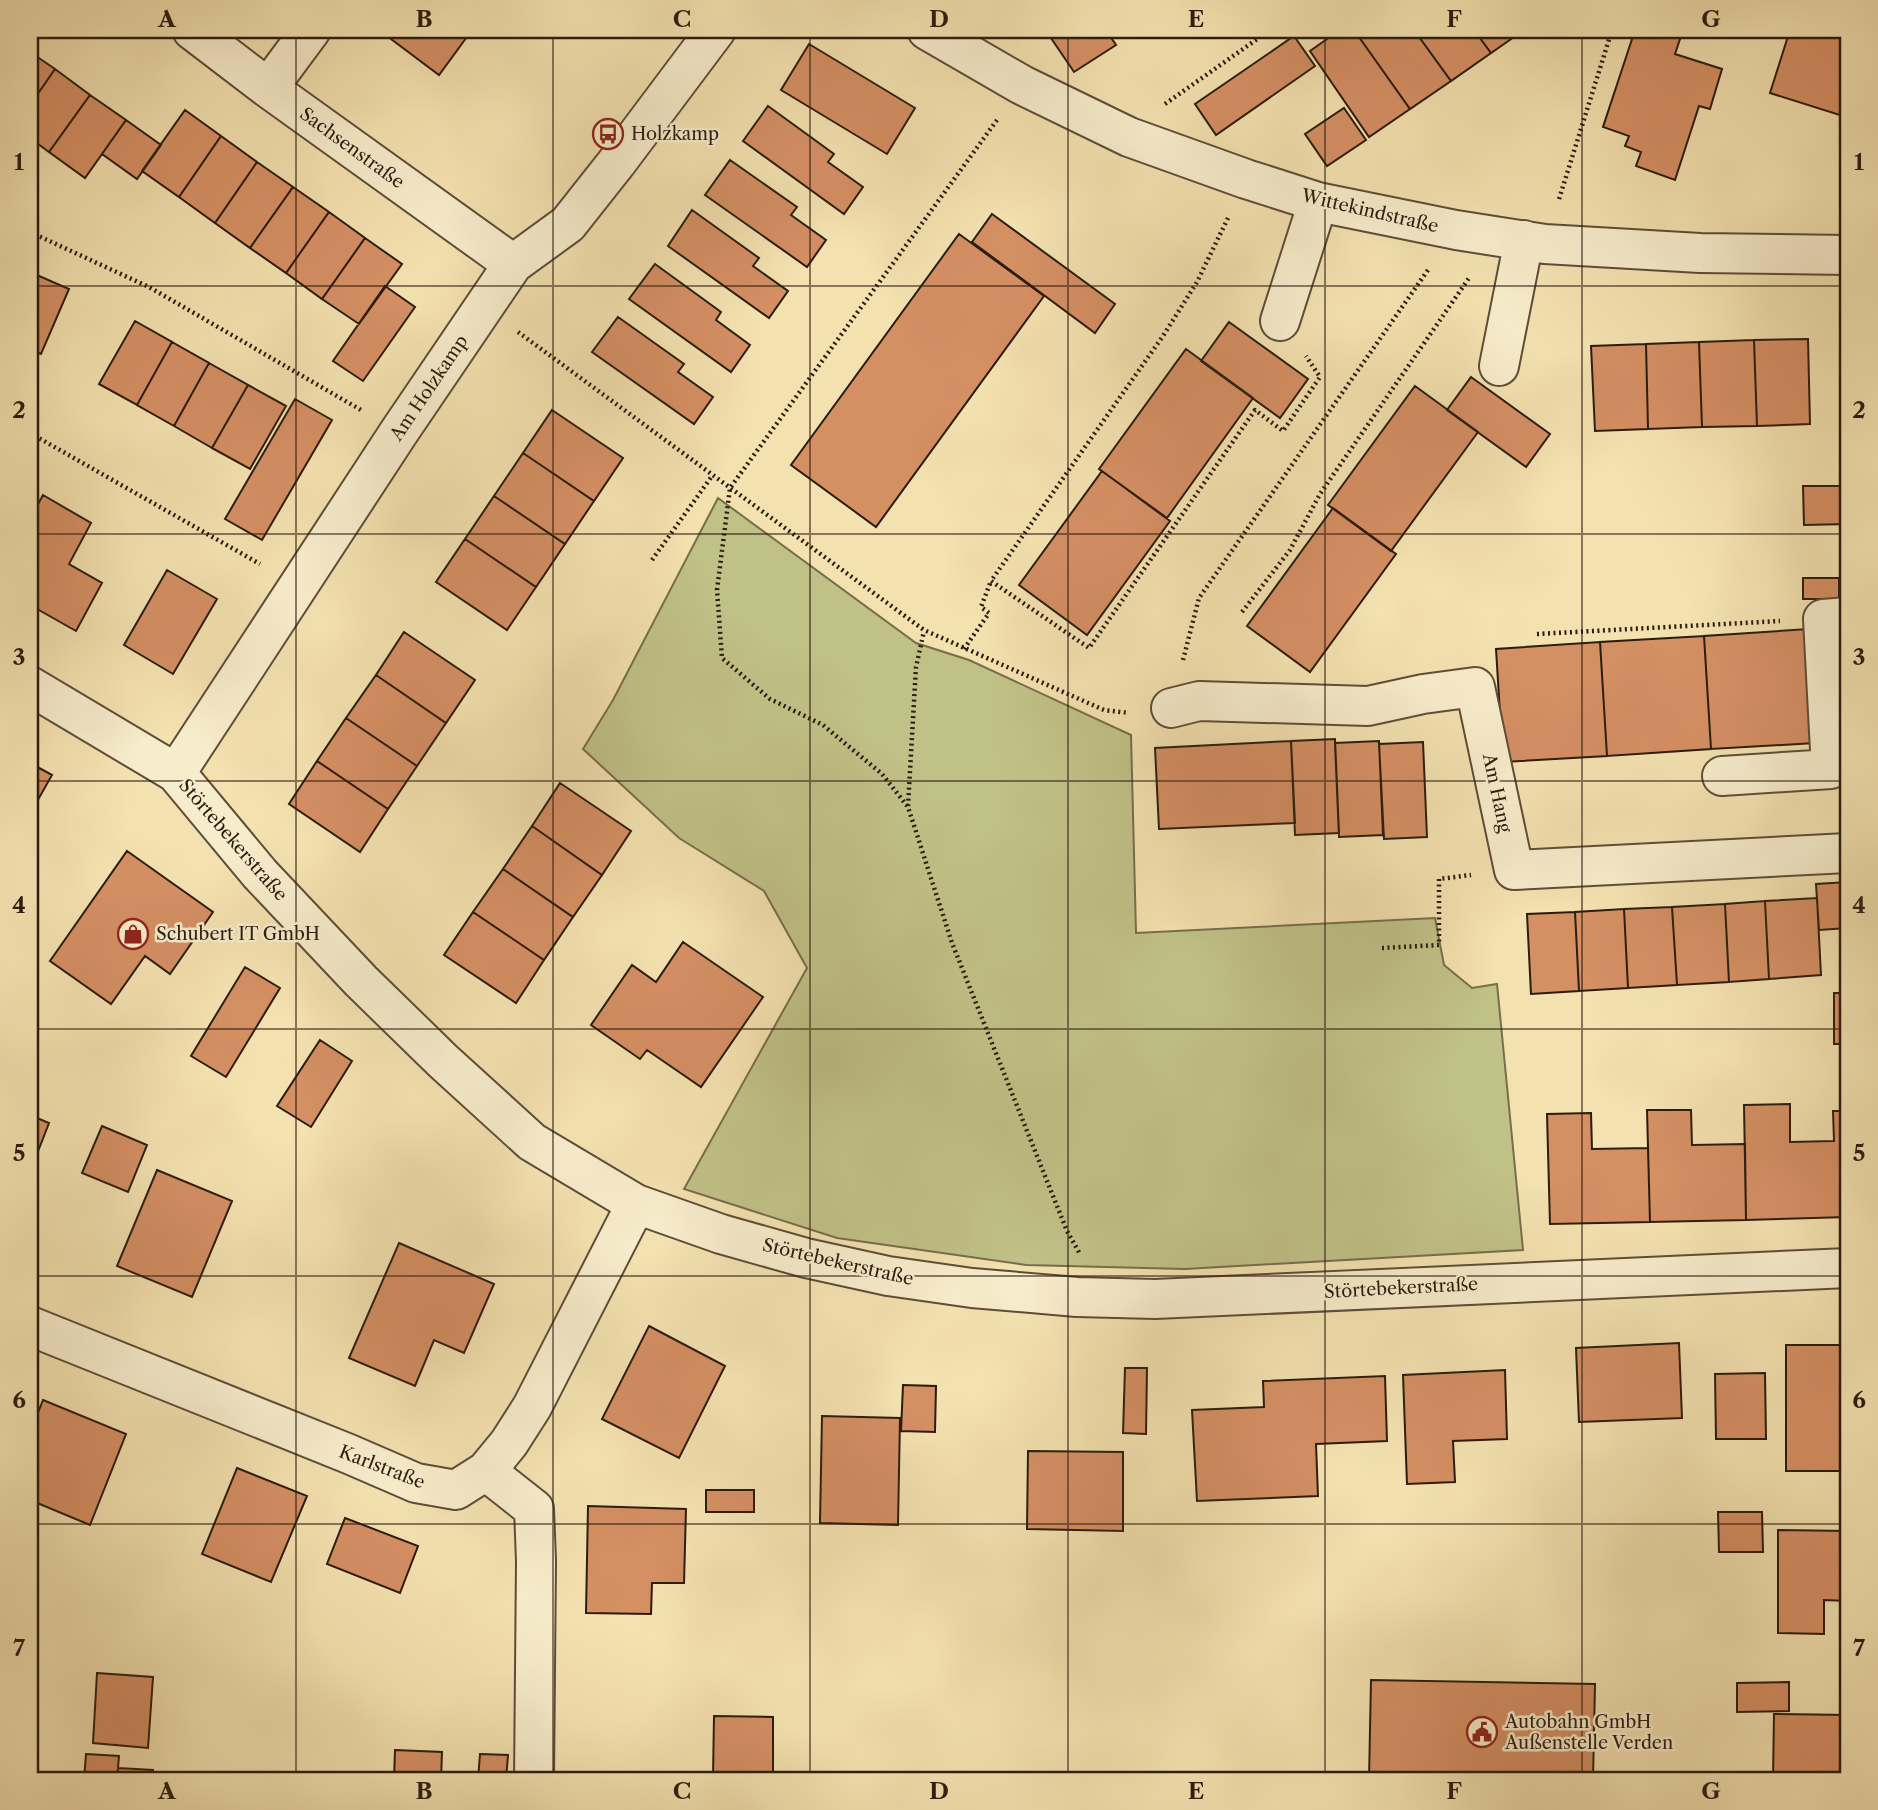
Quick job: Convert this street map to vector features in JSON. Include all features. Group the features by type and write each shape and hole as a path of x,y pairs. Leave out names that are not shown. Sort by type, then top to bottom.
{"street":[{"name":"Sachsenstraße","path":"192,30 513,264"},
{"path":"268,88 311,30"},
{"name":"Am Holzkamp","path":"176,773 399,432 513,264 568,224 716,30"},
{"name":"Wittekindstraße","path":"927,30 1022,85 1129,136 1318,202 1456,230 1522,240 1700,253 1848,255"},
{"path":"1280,321 1318,202"},
{"path":"1499,366 1522,240"},
{"path":"1722,776 1831,769 1836,618"},
{"name":"Störtebekerstraße","path":"30,686 176,773 260,874 361,981 532,1142 636,1204 733,1238 888,1276 971,1288 1106,1298 1168,1298 1848,1268"},
{"name":"Am Hang","path":"1171,708 1199,701 1368,706 1423,694 1475,687 1514,870"},
{"path":"1514,870 1848,853"},
{"name":"Karlstraße","path":"30,1326 416,1483 456,1490 486,1471 509,1443 532,1407 636,1204"},
{"path":"486,1471 534,1509 534,1780"}],"path":[{"path":"1129,136 1155,110 1270,30"},
{"path":"1242,612 1290,550 1320,494 1522,240 1612,30"},
{"path":"1022,85 730,488 717,590 722,658 770,699 823,725 882,774 908,807 952,943 1068,1231 1106,1298"},
{"path":"964,649 989,613 981,607 992,580 1170,325 1197,282 1246,178"},
{"path":"484,307 924,630 1104,710 1147,715 1171,708 1199,598 1456,230"},
{"path":"30,232 149,287 399,432"},
{"path":"992,580 1089,648 1255,411 1283,431 1320,377 1280,321"},
{"path":"30,433 298,586"},
{"path":"652,560 712,476"},
{"path":"1537,634 1836,618"},
{"path":"908,807 916,667 924,630"},
{"path":"1382,948 1438,945 1438,879 1514,870"}],"green space":[{"path":"718,498 916,643 969,660 1131,735 1136,933 1435,918 1444,965 1472,988 1497,984 1523,1250 1185,1269 1026,1265 837,1238 684,1189 807,968 764,891 679,838 583,749 613,700"}],"building":[{"path":"379,30 472,30 439,75"},
{"path":"1064,30 1106,30 1116,45 1074,72 1051,38"},
{"path":"1340,30 1354,30 1410,109 1369,137 1310,51"},
{"path":"1354,30 1414,30 1451,81 1410,109"},
{"path":"1414,30 1474,30 1491,53 1451,81"},
{"path":"1474,30 1524,30 1491,53"},
{"path":"1635,30 1674,30 1682,33 1675,54 1722,69 1710,109 1699,106 1675,180 1636,166 1641,152 1625,146 1629,136 1603,127"},
{"path":"1790,30 1848,30 1846,117 1770,93"},
{"path":"1294,36 1315,66 1216,135 1195,104"},
{"path":"809,44 915,108 887,154 781,90"},
{"path":"30,52 55,69 30,105"},
{"path":"55,69 90,95 49,152 30,138 30,105"},
{"path":"90,95 126,120 85,178 49,152"},
{"path":"768,106 834,154 828,162 863,187 844,214 743,141"},
{"path":"1344,108 1366,140 1327,166 1305,134"},
{"path":"185,110 221,136 179,197 142,171"},
{"path":"126,120 161,145 137,179 102,154"},
{"path":"221,136 257,162 215,223 179,197"},
{"path":"730,160 797,207 791,215 826,240 807,267 705,195"},
{"path":"257,162 293,187 250,248 215,223"},
{"path":"293,187 329,212 286,273 250,248"},
{"path":"692,210 759,258 753,266 788,291 769,318 668,246"},
{"path":"329,212 365,238 322,299 286,273"},
{"path":"992,214 1115,304 1095,333 972,242"},
{"path":"959,234 1044,296 876,527 791,465"},
{"path":"365,238 402,264 359,324 322,299"},
{"path":"655,264 721,312 716,320 750,345 731,372 629,299"},
{"path":"30,272 69,289 41,354 30,349"},
{"path":"385,286 415,307 363,381 333,361"},
{"path":"618,317 684,364 678,372 713,397 694,424 592,352"},
{"path":"135,321 172,342 137,405 99,384"},
{"path":"1229,322 1308,379 1280,418 1201,361"},
{"path":"1808,339 1810,424 1757,426 1754,340"},
{"path":"1754,340 1757,426 1702,427 1699,342"},
{"path":"172,342 209,363 174,426 137,405"},
{"path":"1699,342 1702,427 1648,429 1646,344"},
{"path":"1646,344 1648,429 1595,431 1591,346"},
{"path":"1186,349 1253,398 1167,518 1099,469"},
{"path":"209,363 248,385 212,448 174,426"},
{"path":"1471,377 1550,434 1526,467 1447,410"},
{"path":"248,385 286,406 250,469 212,448"},
{"path":"1415,386 1478,432 1391,551 1328,505"},
{"path":"295,399 332,420 262,540 225,519"},
{"path":"552,410 623,458 594,501 523,453"},
{"path":"523,453 594,501 565,544 494,496"},
{"path":"1102,471 1170,521 1087,635 1019,585"},
{"path":"1803,486 1848,486 1848,524 1804,525"},
{"path":"43,495 91,523 69,564 102,583 76,631 30,605 30,519"},
{"path":"494,496 565,544 536,587 465,539"},
{"path":"1333,508 1396,554 1310,672 1247,626"},
{"path":"465,539 536,587 507,630 436,582"},
{"path":"167,570 217,599 173,674 124,645"},
{"path":"1803,578 1839,578 1839,599 1803,599"},
{"path":"1808,629 1815,743 1711,749 1704,636"},
{"path":"404,632 475,680 446,723 376,675"},
{"path":"1704,636 1711,749 1607,756 1600,642"},
{"path":"1600,642 1607,756 1503,762 1496,649"},
{"path":"376,675 446,723 417,766 346,718"},
{"path":"346,718 417,766 388,809 317,761"},
{"path":"1335,739 1339,833 1295,835 1291,741"},
{"path":"1291,741 1295,823 1159,829 1155,748"},
{"path":"1379,741 1383,835 1339,837 1335,743"},
{"path":"1423,742 1427,837 1384,839 1379,744"},
{"path":"317,761 388,809 360,852 289,804"},
{"path":"30,763 52,775 30,814"},
{"path":"560,783 631,831 602,875 532,826"},
{"path":"532,826 602,875 573,917 503,869"},
{"name":"Schubert IT GmbH","path":"127,851 213,912 170,974 145,956 111,1004 50,961"},
{"path":"503,869 573,917 544,960 473,912"},
{"path":"1848,882 1848,928 1819,930 1816,884"},
{"path":"1817,898 1821,975 1769,979 1765,901"},
{"path":"1765,901 1769,979 1729,982 1725,904"},
{"path":"1725,904 1729,982 1677,985 1672,907"},
{"path":"1672,907 1677,985 1628,988 1624,909"},
{"path":"1624,909 1628,988 1579,991 1575,912"},
{"path":"473,912 544,960 516,1003 444,955"},
{"path":"1575,912 1579,991 1531,994 1527,914"},
{"path":"683,942 763,997 701,1087 647,1050 640,1059 591,1025 632,965 656,982"},
{"path":"245,967 280,988 226,1077 191,1056"},
{"path":"1834,993 1848,993 1848,1044 1834,1044"},
{"path":"320,1040 352,1061 311,1127 277,1106"},
{"path":"1790,1104 1790,1142 1834,1141 1833,1111 1848,1111 1848,1217 1746,1220 1744,1105"},
{"path":"1647,1110 1691,1110 1692,1145 1745,1144 1746,1220 1650,1222"},
{"path":"1591,1113 1592,1149 1648,1148 1650,1222 1550,1224 1547,1114"},
{"path":"30,1115 49,1123 30,1172"},
{"path":"102,1126 147,1145 128,1192 82,1173"},
{"path":"157,1170 232,1201 192,1297 117,1266"},
{"path":"399,1243 494,1284 464,1353 434,1340 415,1386 349,1358"},
{"path":"649,1326 725,1366 679,1458 602,1419"},
{"path":"1679,1343 1682,1418 1579,1422 1576,1348"},
{"path":"1786,1345 1848,1345 1848,1471 1786,1471"},
{"path":"1125,1368 1147,1368 1146,1434 1123,1433"},
{"path":"1505,1370 1507,1439 1453,1441 1455,1482 1407,1484 1403,1375"},
{"path":"1765,1373 1766,1439 1716,1439 1715,1374"},
{"path":"1385,1376 1387,1441 1316,1444 1318,1496 1197,1501 1192,1410 1264,1407 1263,1381"},
{"path":"903,1385 936,1386 935,1432 901,1431"},
{"path":"43,1400 126,1434 90,1525 30,1500 30,1433"},
{"path":"822,1416 900,1418 898,1525 820,1523"},
{"path":"1028,1451 1123,1452 1123,1531 1027,1529"},
{"path":"237,1468 307,1496 271,1582 202,1554"},
{"path":"706,1490 754,1490 754,1512 706,1512"},
{"path":"588,1506 686,1509 684,1583 652,1583 651,1614 586,1613"},
{"path":"1718,1512 1762,1512 1763,1552 1719,1552"},
{"path":"345,1518 418,1546 400,1593 327,1564"},
{"path":"1778,1530 1848,1531 1848,1601 1824,1600 1824,1634 1778,1633"},
{"path":"97,1673 153,1677 148,1748 93,1743"},
{"name":"Autobahn GmbH Außenstelle Verden","path":"1371,1680 1595,1684 1593,1780 1369,1780"},
{"path":"1789,1682 1789,1711 1737,1712 1737,1683"},
{"path":"1774,1714 1848,1715 1848,1780 1773,1780"},
{"path":"714,1716 773,1717 773,1777 713,1777"},
{"path":"395,1750 442,1752 441,1780 394,1780"},
{"path":"86,1754 119,1756 117,1780 84,1780"},
{"path":"480,1754 508,1755 506,1780 478,1780"},
{"path":"118,1768 153,1770 152,1780 117,1780"}],"place":[{"name":"Holzkamp","path":"608,134"},
{"name":"Schubert IT GmbH","path":"133,934"},
{"name":"Autobahn GmbH Außenstelle Verden","path":"1482,1732"}]}
